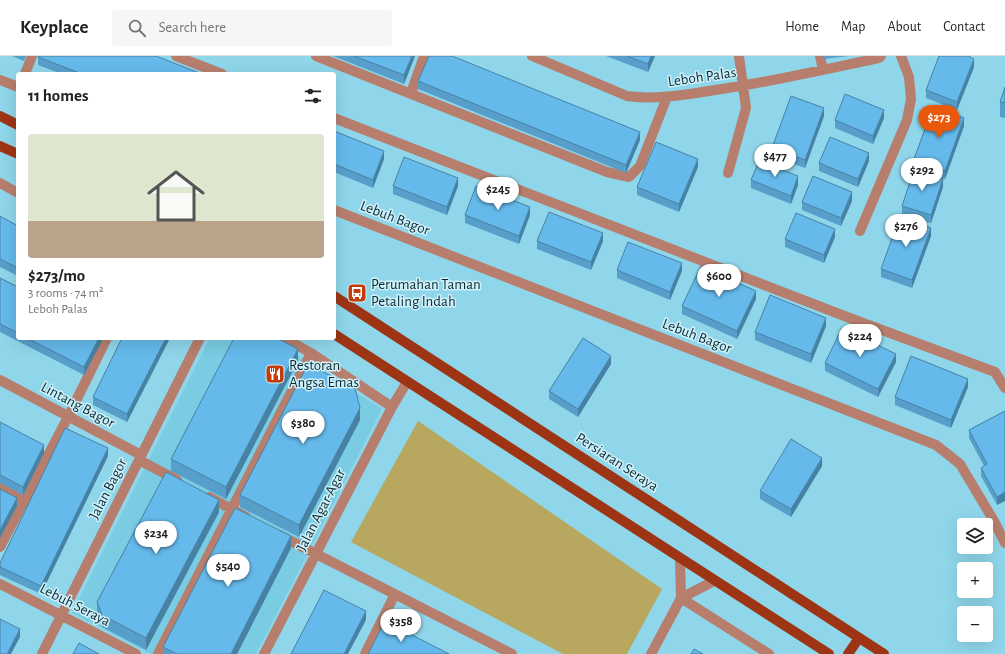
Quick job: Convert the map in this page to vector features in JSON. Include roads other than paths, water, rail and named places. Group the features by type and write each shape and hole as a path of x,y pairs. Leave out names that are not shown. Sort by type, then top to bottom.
{"main road":[{"path":"0,116 16,123"},
{"path":"0,121 16,124"},
{"path":"0,142 14,152"},
{"path":"0,146 14,152"},
{"name":"Persiaran Seraya","path":"336,297 884,654"},
{"path":"336,335 828,654"},
{"path":"848,654 859,638"}],"street":[{"path":"26,72 32,56"},
{"path":"176,56 217,72"},
{"path":"316,56 607,172 629,177 640,166 667,97"},
{"path":"411,93 424,56"},
{"name":"Leboh Palas","path":"532,56 627,96 644,99 744,86 879,58 881,56"},
{"path":"728,173 746,108 739,56"},
{"path":"820,56 823,70"},
{"path":"860,232 907,120 911,99 909,76 901,56"},
{"path":"0,80 16,86"},
{"path":"336,119 847,317 995,372 1005,388"},
{"path":"0,183 16,192"},
{"name":"Lebuh Bagor","path":"336,211 936,445 960,464 994,521 1005,543"},
{"path":"0,547 25,501 106,340"},
{"name":"Jalan Bagor","path":"42,654 199,340"},
{"path":"288,340 311,353 392,407"},
{"path":"158,654 311,353"},
{"name":"Lintang Bagor","path":"0,380 68,416 185,485"},
{"name":"Jalan Agar-Agar","path":"264,654 392,407 408,382"},
{"path":"0,488 25,501"},
{"path":"199,492 253,520"},
{"path":"274,532 512,654"},
{"path":"652,654 681,598 680,559"},
{"path":"681,598 714,581"},
{"name":"Lebuh Seraya","path":"0,584 136,654"},
{"path":"365,654 395,594"},
{"path":"681,598 769,654"}],"place":[{"name":"Perumahan Taman Petaling Indah","path":"357,293"},
{"name":"Restoran Angsa Emas","path":"275,374"}]}
